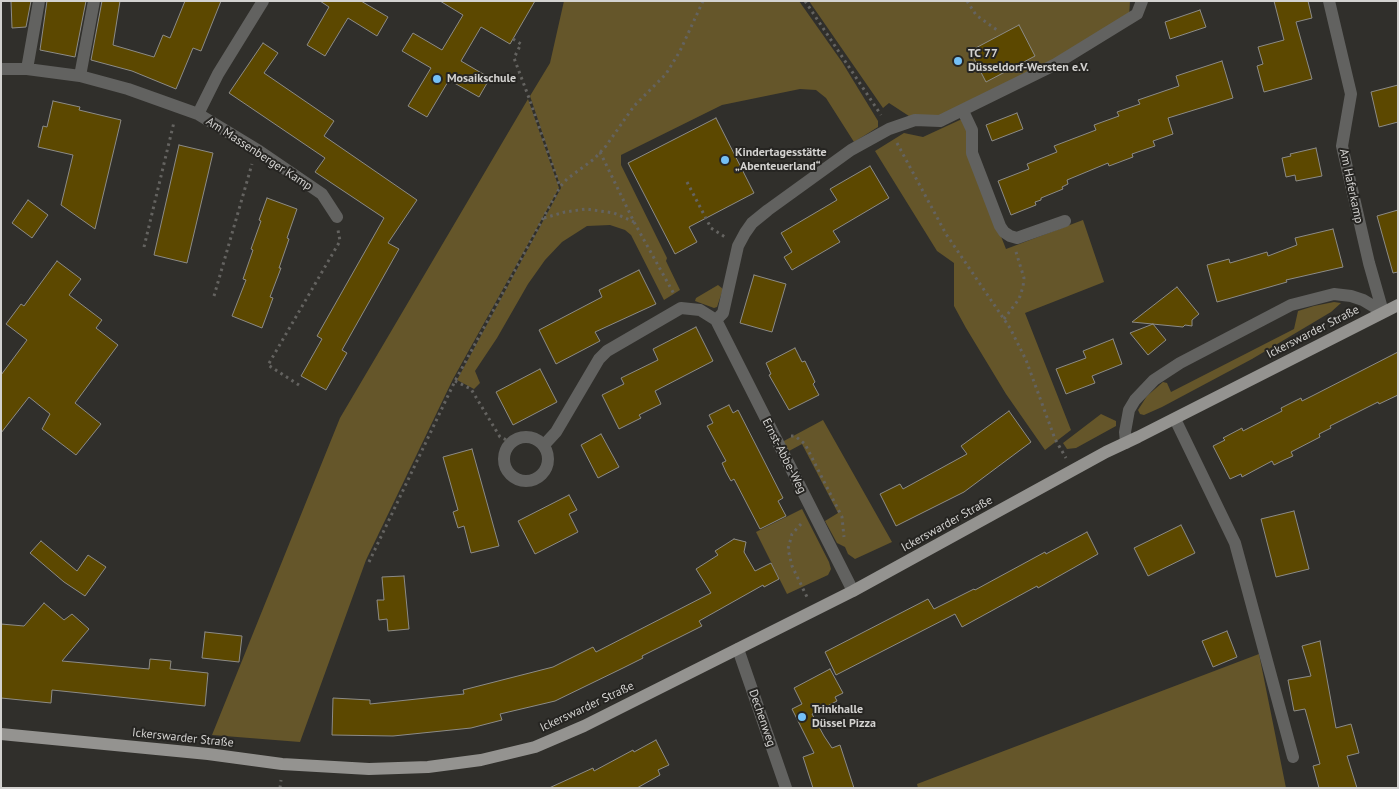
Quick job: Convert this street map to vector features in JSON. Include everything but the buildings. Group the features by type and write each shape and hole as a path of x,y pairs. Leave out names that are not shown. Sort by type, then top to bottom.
{"main road":[{"name":"Ickerswarder Straße","path":"1,734 208,754 282,764 368,769 428,767 481,760 535,747 584,726 814,611 1126,443 1398,305"}],"street":[{"path":"27,69 38,1"},
{"path":"80,76 94,1"},
{"name":"Am Massenberger Kamp","path":"198,114 218,74 263,1"},
{"path":"544,445 556,432 599,359 607,351 681,308 700,310 716,320 723,313 738,246 752,223 768,210 887,124 915,120 940,121 963,111 1054,65 1137,14 1142,1"},
{"name":"Am Haferkamp","path":"1329,1 1351,94 1342,146 1368,263 1383,312"},
{"name":"Am Massenberger Kamp","path":"1,69 27,69 80,76 128,89 198,114 259,150 322,194 337,217"},
{"path":"963,111 972,130 972,153 1004,232 1017,238 1065,221"},
{"name":"Ickerswarder Straße","path":"1126,443 1124,432 1129,410 1135,400 1154,380 1180,363 1291,305 1334,294 1363,300 1383,312"},
{"name":"Ernst-Abbe-Weg","path":"716,320 853,591"},
{"path":"1175,419 1234,543 1293,757"},
{"path":"519,437 530,437 544,445 548,453 548,461 545,472 539,478 524,481 517,480 509,474 504,464 503,455 506,447 511,442 519,437"},
{"name":"Dechenweg","path":"738,649 786,788"}],"path":[{"path":"369,562 455,380 560,187 600,152 634,106 673,64 703,1"},
{"path":"805,1 887,124 946,234 1004,319 1026,360 1055,439 1073,471"},
{"path":"967,1 976,15 997,30"},
{"path":"513,39 521,44 514,58 530,98 560,187"},
{"path":"144,248 177,106"},
{"path":"214,296 253,160 259,150"},
{"path":"600,152 634,222 681,308"},
{"path":"687,182 711,228 738,246"},
{"path":"544,218 586,209 614,213 634,222"},
{"path":"298,385 268,365 340,241 337,217"},
{"path":"1004,319 1018,299 1023,287 1024,278 1015,251 1014,237"},
{"path":"455,380 471,389 500,437 511,442"},
{"path":"777,442 789,436 795,436 805,444 842,517 844,539 833,550"},
{"path":"814,514 792,534 788,549 792,566 814,611"}],"shaded area":[{"path":"564,1 799,1 842,62 878,121 878,127 854,142 826,98 816,90 800,89 722,105 621,155 621,165 667,258 666,261 680,290 664,300 631,235 625,230 610,225 587,226 562,242 545,260 528,284 497,338 475,371 480,383 474,389 457,380 561,188 530,96 550,63"},
{"name":"TC 77 Düsseldorf-Wersten e.V.","path":"809,1 1130,1 1129,17 1052,63 939,119 912,118 889,103 883,108"},
{"path":"528,99 559,188 453,379 366,560 300,742 212,735 340,418"},
{"path":"962,119 969,134 971,160 1006,249 1083,220 1104,282 1025,313 1071,430 1045,450 1006,394 954,306 954,263 937,251 875,151 904,133 923,137"},
{"path":"718,285 723,289 717,307 714,308 695,301 696,298"},
{"path":"1334,302 1341,303 1331,312 1252,359 1162,407 1144,415 1140,414 1138,410 1147,396 1163,382 1167,383 1171,392 1294,329 1298,311"},
{"path":"1101,414 1116,421 1116,426 1076,448 1067,449 1063,443"},
{"path":"823,420 892,542 855,559 848,554 845,547 837,543 825,521 838,513 802,444 789,451 782,442"},
{"path":"802,509 831,569 828,575 787,594 756,532"},
{"path":"1259,654 1286,788 918,788 917,784"}],"place":[{"name":"TC 77 Düsseldorf-Wersten e.V.","path":"958,61"},
{"name":"Mosaikschule","path":"437,79"},
{"name":"Kindertagesstätte „Abenteuerland“","path":"725,160"},
{"name":"Trinkhalle Düssel Pizza","path":"802,717"}]}
